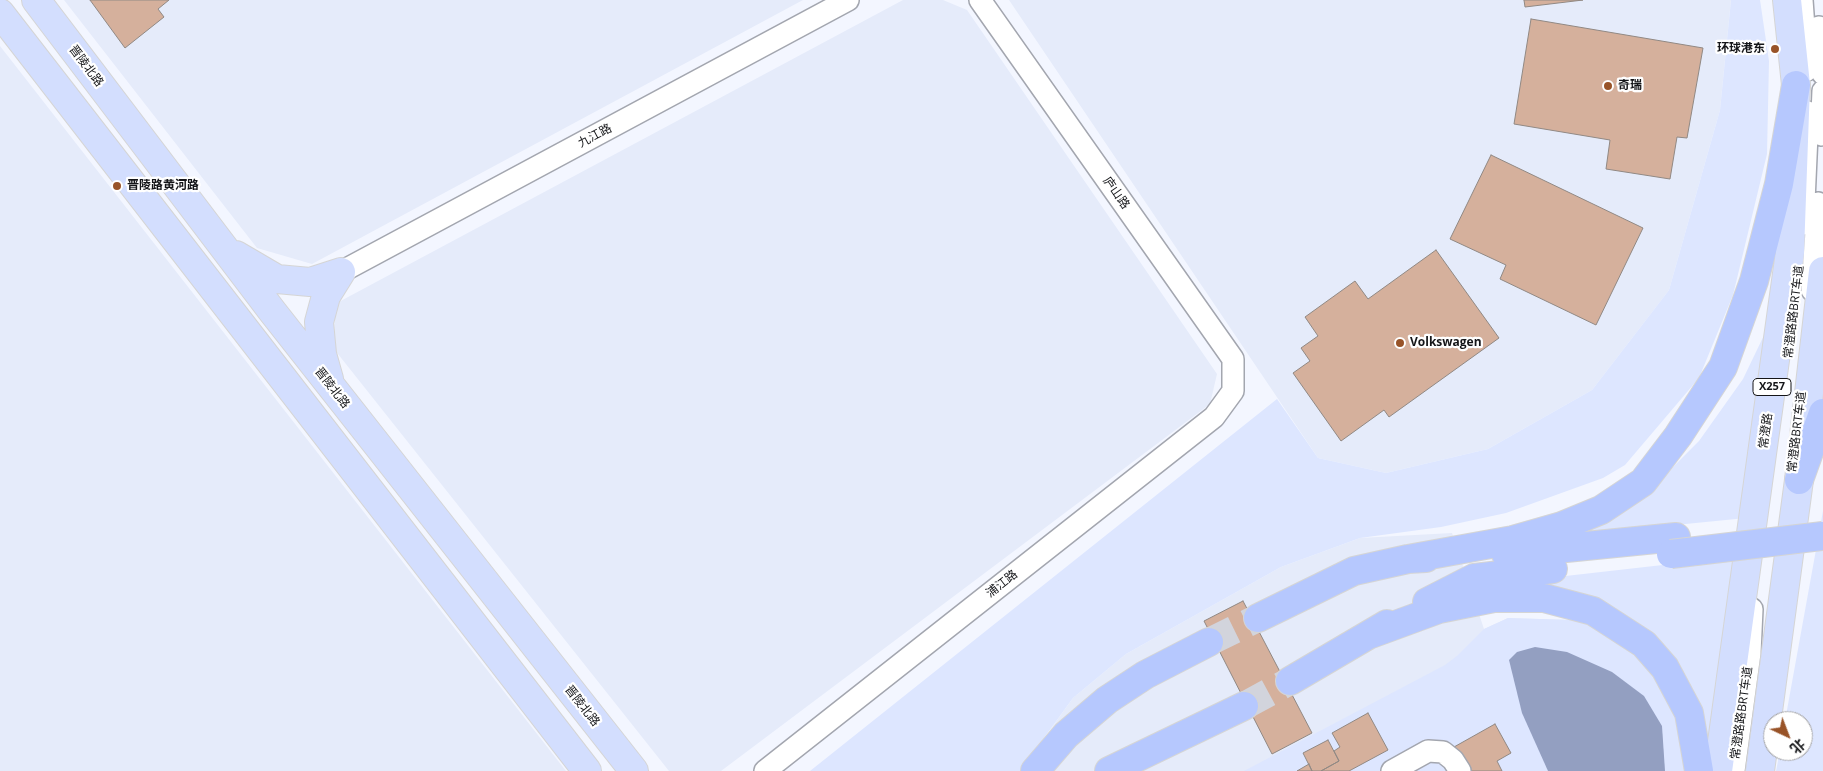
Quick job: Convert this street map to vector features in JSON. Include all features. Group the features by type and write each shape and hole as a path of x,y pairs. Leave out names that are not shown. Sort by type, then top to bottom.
{"highway":[{"path":"1258,618 1354,571 1513,540 1562,526 1601,510 1642,482 1678,436 1723,367 1754,281 1779,184 1796,85"},
{"path":"1799,480 1823,413"},
{"path":"1290,680 1422,604 1474,578 1823,520"},
{"path":"1408,559 1674,546 1823,536"},
{"path":"1371,634 1439,609 1494,598 1544,598 1593,611 1644,644 1665,668 1689,713 1699,771"},
{"path":"1035,771 1066,735 1107,700 1145,675 1209,642"},
{"path":"1052,771 1070,742 1107,700"},
{"path":"1108,771 1244,706"},
{"path":"1133,771 1194,731"}],"main road":[{"name":"晋陵北路","path":"36,0 330,386 634,771"},
{"name":"常澄路","path":"1718,771 1790,252 1796,85 1787,0"},
{"path":"0,13 587,771"},
{"path":"223,247 277,279 310,282 341,272"},
{"name":"X257","path":"1760,771 1799,480 1823,270"},
{"path":"330,386 322,354 319,322 326,296 341,272"}],"street":[{"name":"九江路","path":"341,272 848,0"},
{"name":"庐山路","path":"980,0 1234,358 1233,391"},
{"name":"常澄路路BRT车道","path":"1734,771 1750,653 1753,594 1797,298 1807,184 1809,89 1802,0"},
{"path":"1816,0 1823,74"},
{"name":"常澄路BRT车道","path":"1750,771 1762,689 1769,605 1794,462 1810,315 1823,91"},
{"name":"浦江路","path":"765,771 1214,417 1233,391"},
{"path":"1392,771 1428,751 1443,752 1453,760 1460,771"}],"shaded area":[{"path":"64,0 803,0 312,264 257,248"},
{"path":"903,0 943,0 967,10 1217,374 1210,404 721,771 669,771 334,349 335,304"},
{"path":"1009,0 1731,0 1720,110 1669,290 1592,390 1488,449 1386,473 1318,458"},
{"path":"1731,0 1760,0 1769,61 1767,154 1733,295 1699,378 1625,465 1603,478 1506,513 1441,527 1360,538 1281,567 1126,654 1073,698 1020,771 810,771 1277,399 1318,458 1386,473 1488,449 1592,390 1669,290 1720,110"},
{"path":"0,46 566,771 0,771"},
{"path":"1767,329 1746,518 1575,535 1663,477 1699,441 1743,379"},
{"path":"1823,511 1823,771 1776,771 1778,761 1813,761 1813,711 1787,711"},
{"path":"1452,533 1484,629 1508,618 1572,620 1691,771 1045,771 1032,755 1073,698 1126,654 1281,567 1360,538"},
{"path":"1742,556 1708,755 1701,711 1680,665 1650,631 1612,608 1548,589 1548,578"},
{"path":"1508,618 1572,620 1596,625 1636,647 1679,707 1691,771 1244,771 1445,665 1457,656 1484,629"},
{"path":"1535,647 1567,652 1612,672 1644,696 1662,726 1665,771 1548,771 1522,713 1509,660 1517,652"}],"building":[{"path":"90,0 169,0 158,9 164,17 125,48"},
{"path":"1524,0 1583,0 1525,7"},
{"name":"奇瑞","path":"1531,19 1703,48 1687,138 1677,137 1670,179 1606,169 1610,140 1514,124"},
{"path":"1491,155 1643,228 1596,325 1500,279 1506,265 1450,239"},
{"name":"Volkswagen","path":"1436,250 1499,338 1389,417 1384,410 1341,441 1293,373 1310,361 1301,348 1318,336 1305,317 1355,281 1368,299"},
{"path":"1243,601 1312,733 1272,754 1204,621"},
{"path":"1368,713 1388,750 1349,771 1321,771 1339,761 1334,751 1340,747 1332,733"},
{"path":"1495,724 1511,753 1497,761 1502,771 1467,771 1454,747"},
{"path":"1328,740 1339,761 1321,771 1312,771 1303,753"},
{"path":"1309,764 1312,771 1297,771"}],"tunnel":[{"path":"1209,642 1258,618"},
{"path":"1244,706 1290,681"}],"place":[{"name":"环球港东","path":"1775,49"},
{"name":"奇瑞","path":"1608,86"},
{"name":"晋陵路黄河路","path":"117,186"},
{"name":"Volkswagen","path":"1400,343"}]}
